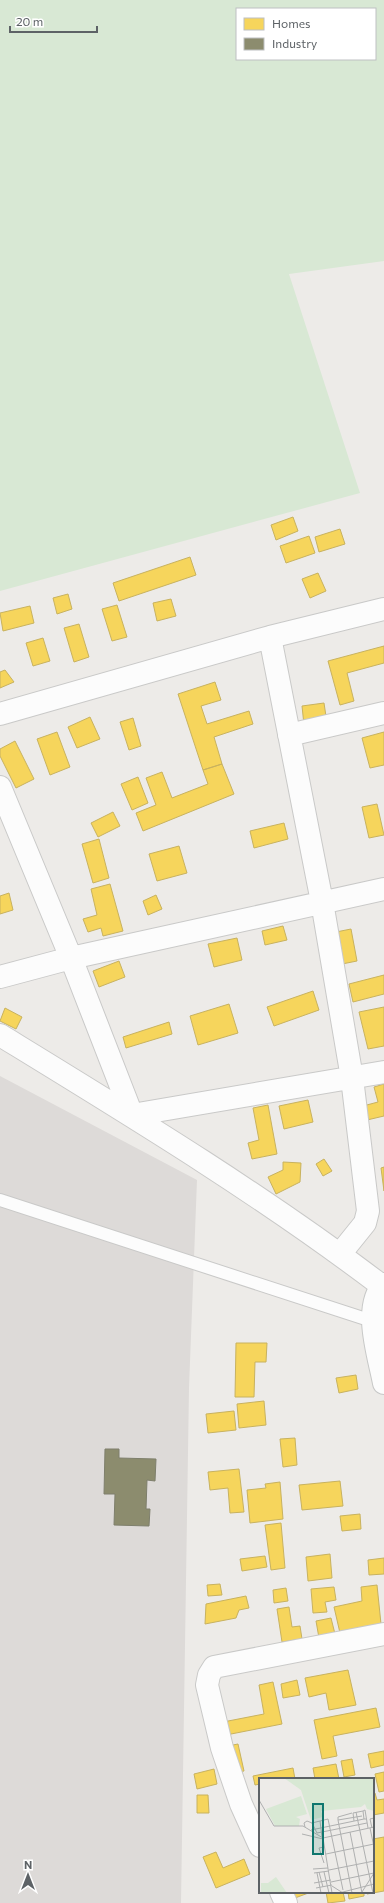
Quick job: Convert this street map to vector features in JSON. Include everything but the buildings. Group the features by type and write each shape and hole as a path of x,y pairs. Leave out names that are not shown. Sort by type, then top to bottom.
{"street":[{"path":"0,714 270,637 384,609"},
{"path":"270,637 322,902 352,1078 368,1217 340,1254"},
{"path":"290,736 384,713"},
{"path":"0,787 71,958 132,1115"},
{"path":"0,977 71,958 384,889"},
{"path":"0,1035 132,1115 340,1254 383,1285 374,1303 372,1321 384,1383"},
{"path":"132,1115 384,1072"},
{"path":"259,1844 241,1804 222,1748 208,1685 209,1675 214,1667 384,1634"},
{"path":"281,1893 286,1903"}],"lane":[{"path":"0,1200 372,1321"}],"shaded area":[{"path":"0,1076 197,1180 189,1388 181,1903 0,1903"}],"green space":[{"path":"0,0 384,0 384,261 289,274 360,493 0,591"}]}
